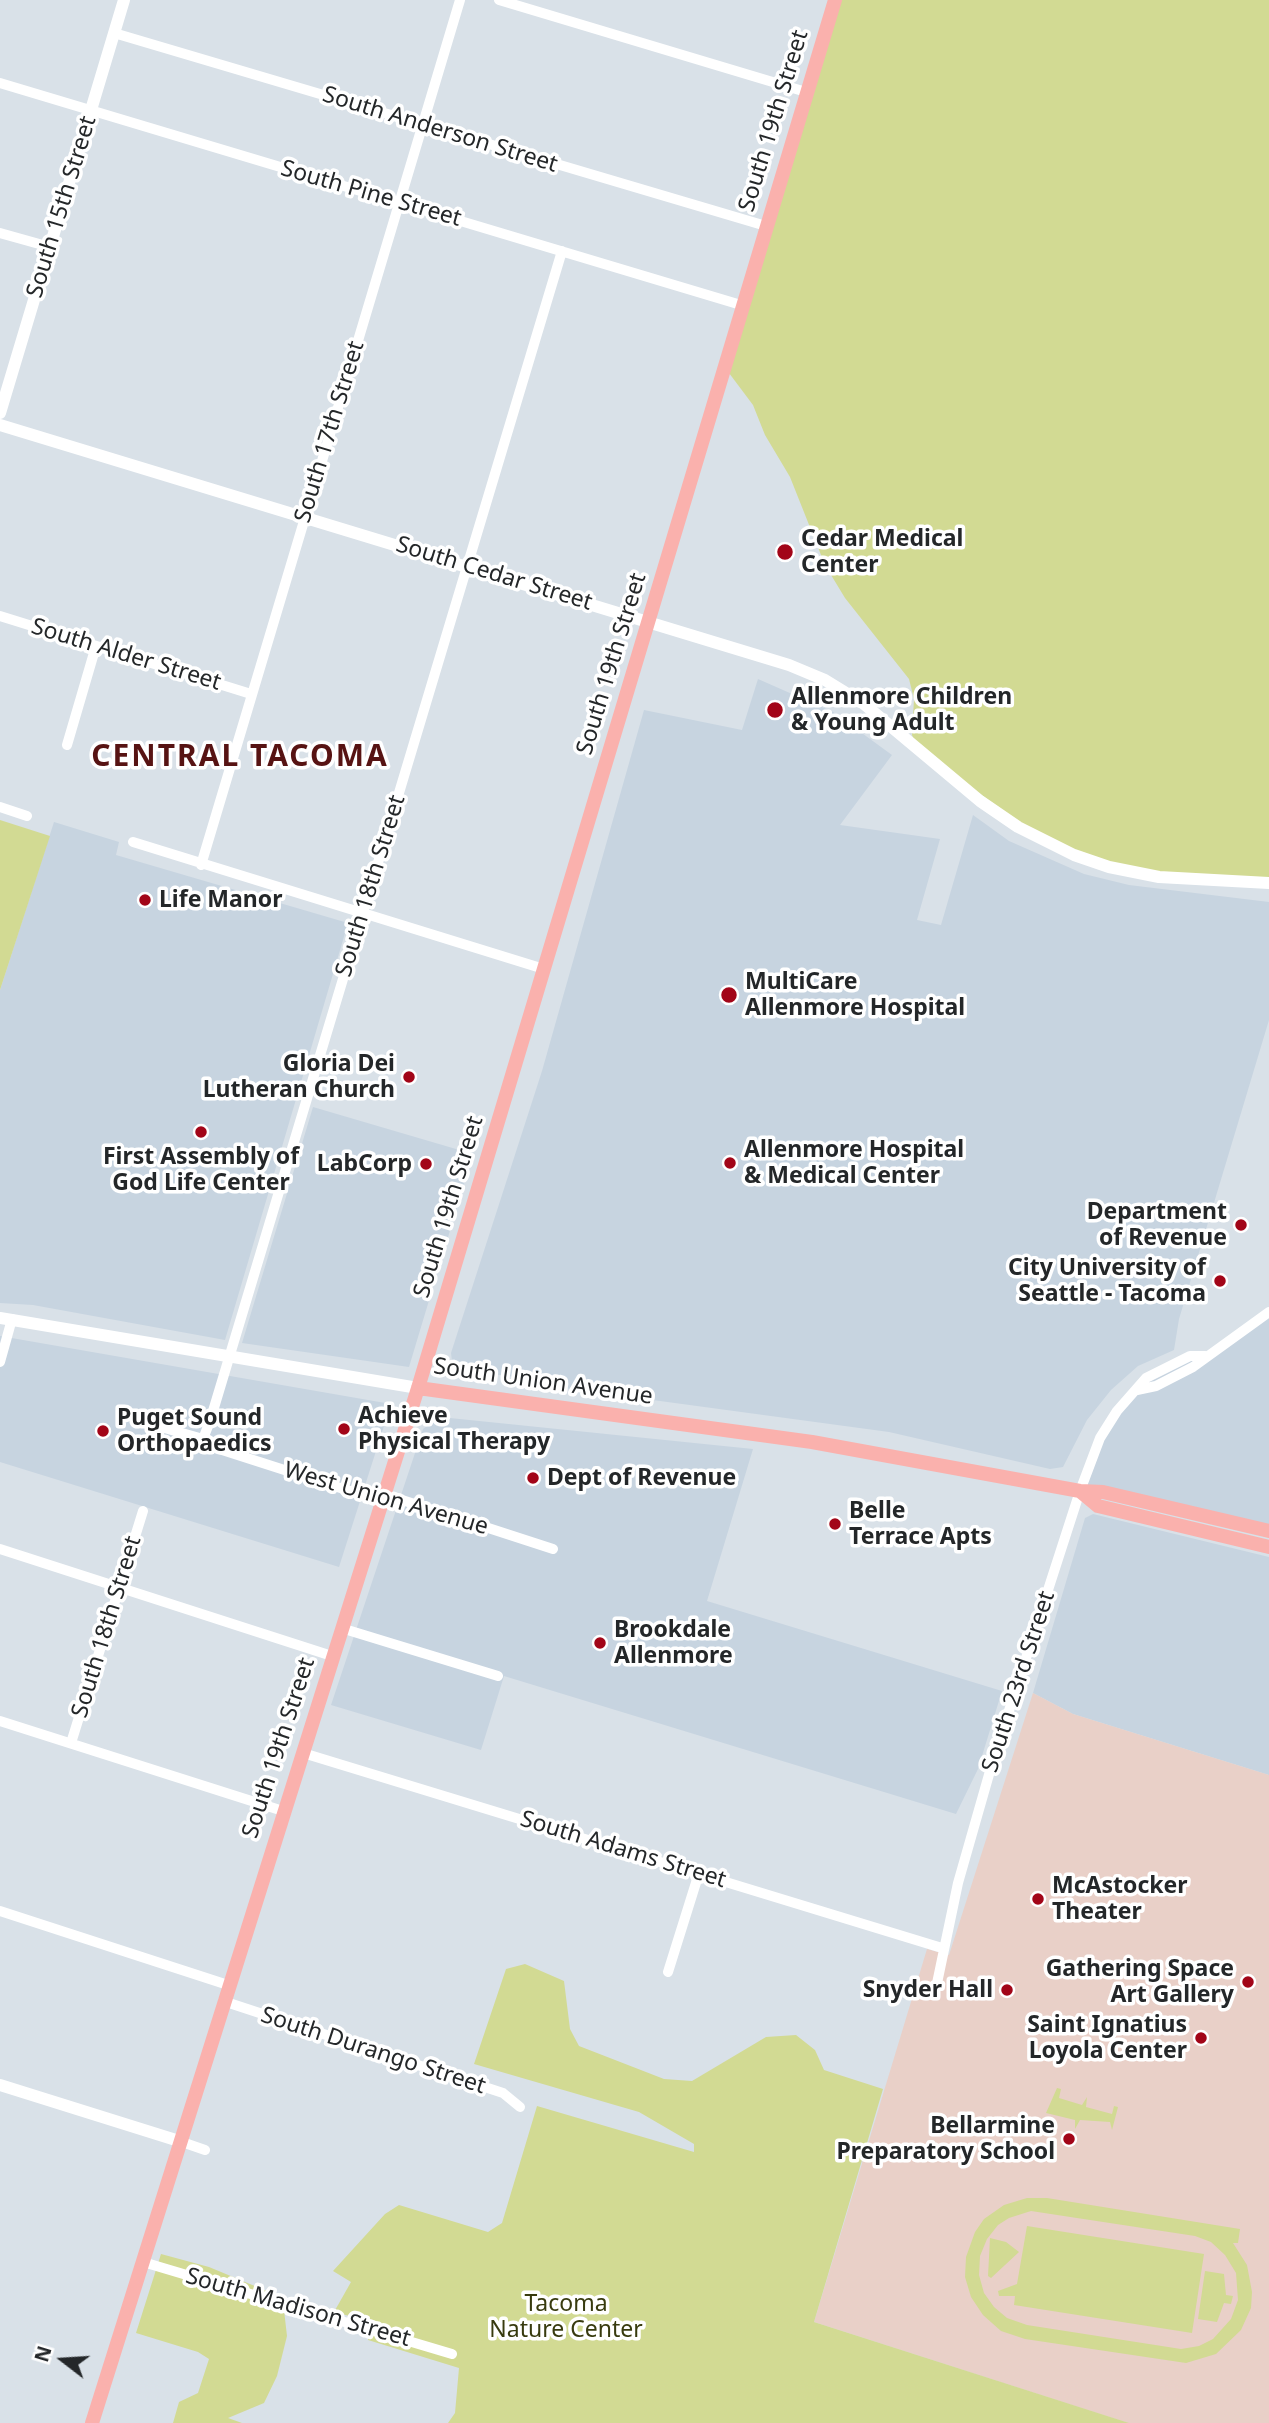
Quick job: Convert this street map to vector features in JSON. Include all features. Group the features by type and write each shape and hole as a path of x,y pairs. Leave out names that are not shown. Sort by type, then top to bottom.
{"main road":[{"name":"South 15th Street","path":"0,413 124,0"},
{"name":"South 19th Street","path":"92,2423 178,2141 418,1388 649,622 741,305 835,0"},
{"name":"South Cedar Street","path":"0,425 769,658 825,680 864,704 980,801 1018,827 1073,855 1109,867 1159,877 1269,883"},
{"name":"South Union Avenue","path":"6,1319 418,1388 812,1441 1080,1491 1103,1492 1269,1531"},
{"name":"South Union Avenue","path":"1080,1491 1098,1506 1269,1547"},
{"path":"0,2085 178,2141"}],"street":[{"name":"South 17th Street","path":"201,865 460,0"},
{"path":"499,0 806,92"},
{"name":"South Anderson Street","path":"114,33 766,226"},
{"name":"South Pine Street","path":"0,83 741,305"},
{"path":"0,233 50,247"},
{"name":"South 18th Street","path":"161,1427 203,1439 562,251"},
{"name":"South Alder Street","path":"0,616 251,694"},
{"path":"67,745 96,646"},
{"path":"0,807 27,816"},
{"path":"133,842 544,968"},
{"name":"South 23rd Street","path":"936,1988 942,1948 994,1757 1080,1491 1108,1424 1137,1390 1156,1386 1182,1373 1232,1341 1269,1312"},
{"path":"0,1362 6,1319"},
{"name":"West Union Avenue","path":"219,1449 381,1501 399,1499 553,1549"},
{"name":"South 18th Street","path":"71,1743 143,1511"},
{"path":"0,1549 332,1656"},
{"path":"341,1628 498,1676"},
{"path":"0,1721 283,1811"},
{"name":"South Adams Street","path":"303,1753 942,1948"},
{"path":"668,1972 699,1873"},
{"path":"0,1910 228,1984"},
{"name":"South Durango Street","path":"223,2001 503,2093 520,2107"},
{"path":"178,2141 205,2150"},
{"name":"South Madison Street","path":"143,2262 452,2354"}],"shaded area":[{"path":"758,679 833,712 892,755 840,825 940,839 917,920 941,925 973,815 1009,841 1084,874 1129,885 1269,902 1269,1020 1179,1319 1174,1350 1138,1366 1111,1390 1087,1420 1063,1467 1050,1469 889,1432 564,1388 539,1380 453,1369 451,1353 542,1071 644,710 742,730"},
{"path":"54,822 119,842 116,855 348,923 225,1340 33,1305 0,1303 0,990"},
{"path":"313,1107 473,1154 409,1367 242,1343"},
{"path":"1269,1312 1269,1536 1080,1491 1092,1453 1140,1384 1218,1347"},
{"path":"0,1336 391,1404 339,1567 0,1462"},
{"path":"440,1417 753,1449 707,1601 1002,1691 978,1769 956,1814 504,1676 481,1750 331,1705 423,1429"},
{"path":"1093,1514 1269,1557 1269,1775 1073,1714 1033,1693 1085,1518"},
{"name":"Bellarmine Preparatory School","path":"1033,1693 1073,1714 1269,1775 1269,2423 1128,2423 814,2322 927,1949 949,1955"}],"green space":[{"path":"835,0 1269,0 1269,883 1159,877 1048,843 918,749 912,735 914,699 909,679 845,598 825,565 790,477 765,435 753,405 729,373"},
{"path":"0,820 50,836 0,990"},
{"name":"Tacoma Nature Center","path":"525,1964 564,1981 570,2029 579,2046 664,2079 692,2081 766,2037 796,2035 815,2050 824,2070 883,2089 814,2322 1129,2423 448,2423 455,2413 459,2368 368,2340 373,2322 334,2312 351,2282 333,2271 385,2214 399,2205 488,2232 502,2223 537,2106 694,2152 694,2144 639,2112 474,2064 506,1969"},
{"path":"1057,2088 1061,2089 1059,2098 1082,2105 1087,2097 1086,2107 1112,2114 1114,2106 1118,2107 1112,2130 1110,2122 1080,2120 1075,2129 1075,2120 1046,2113"},
{"path":"1027,2198 1047,2198 1240,2229 1238,2243 1233,2243 1247,2265 1252,2292 1251,2308 1241,2330 1216,2354 1186,2363 1025,2339 1001,2331 983,2315 971,2297 965,2277 966,2257 975,2232 984,2219 1004,2205","holes":["1031,2211 1195,2236 1211,2242 1225,2255 1236,2273 1238,2300 1231,2319 1213,2339 1199,2346 1181,2349 1027,2325 1007,2318 994,2307 984,2293 979,2275 980,2256 987,2239 998,2225 1009,2218"]},
{"path":"1027,2226 1204,2254 1192,2333 1014,2305 1015,2296 999,2296 998,2291 1017,2284"},
{"path":"990,2238 1006,2242 1019,2252 991,2278 988,2276"},
{"path":"161,2254 209,2267 274,2294 284,2310 287,2336 277,2376 264,2403 228,2418 242,2423 173,2423 179,2402 198,2393 209,2359 198,2352 136,2333"},
{"path":"1205,2271 1224,2274 1226,2295 1233,2296 1231,2304 1224,2303 1217,2322 1198,2319"}],"place":[{"name":"Cedar Medical Center","path":"785,552"},
{"name":"Allenmore Children & Young Adult","path":"775,710"},
{"name":"Life Manor","path":"145,900"},
{"name":"MultiCare Allenmore Hospital","path":"729,995"},
{"name":"Gloria Dei Lutheran Church","path":"409,1077"},
{"name":"First Assembly of God Life Center","path":"201,1132"},
{"name":"Allenmore Hospital & Medical Center","path":"730,1163"},
{"name":"LabCorp","path":"426,1164"},
{"name":"Department of Revenue","path":"1241,1225"},
{"name":"City University of Seattle - Tacoma","path":"1220,1281"},
{"name":"Achieve Physical Therapy","path":"344,1429"},
{"name":"Puget Sound Orthopaedics","path":"103,1431"},
{"name":"Dept of Revenue","path":"533,1478"},
{"name":"Belle Terrace Apts","path":"835,1524"},
{"name":"Brookdale Allenmore","path":"600,1643"},
{"name":"McAstocker Theater","path":"1038,1899"},
{"name":"Gathering Space Art Gallery","path":"1248,1982"},
{"name":"Snyder Hall","path":"1007,1990"},
{"name":"Saint Ignatius Loyola Center","path":"1201,2038"},
{"name":"Bellarmine Preparatory School","path":"1069,2139"}],"district":[{"name":"CENTRAL TACOMA","path":"240,757"}]}
